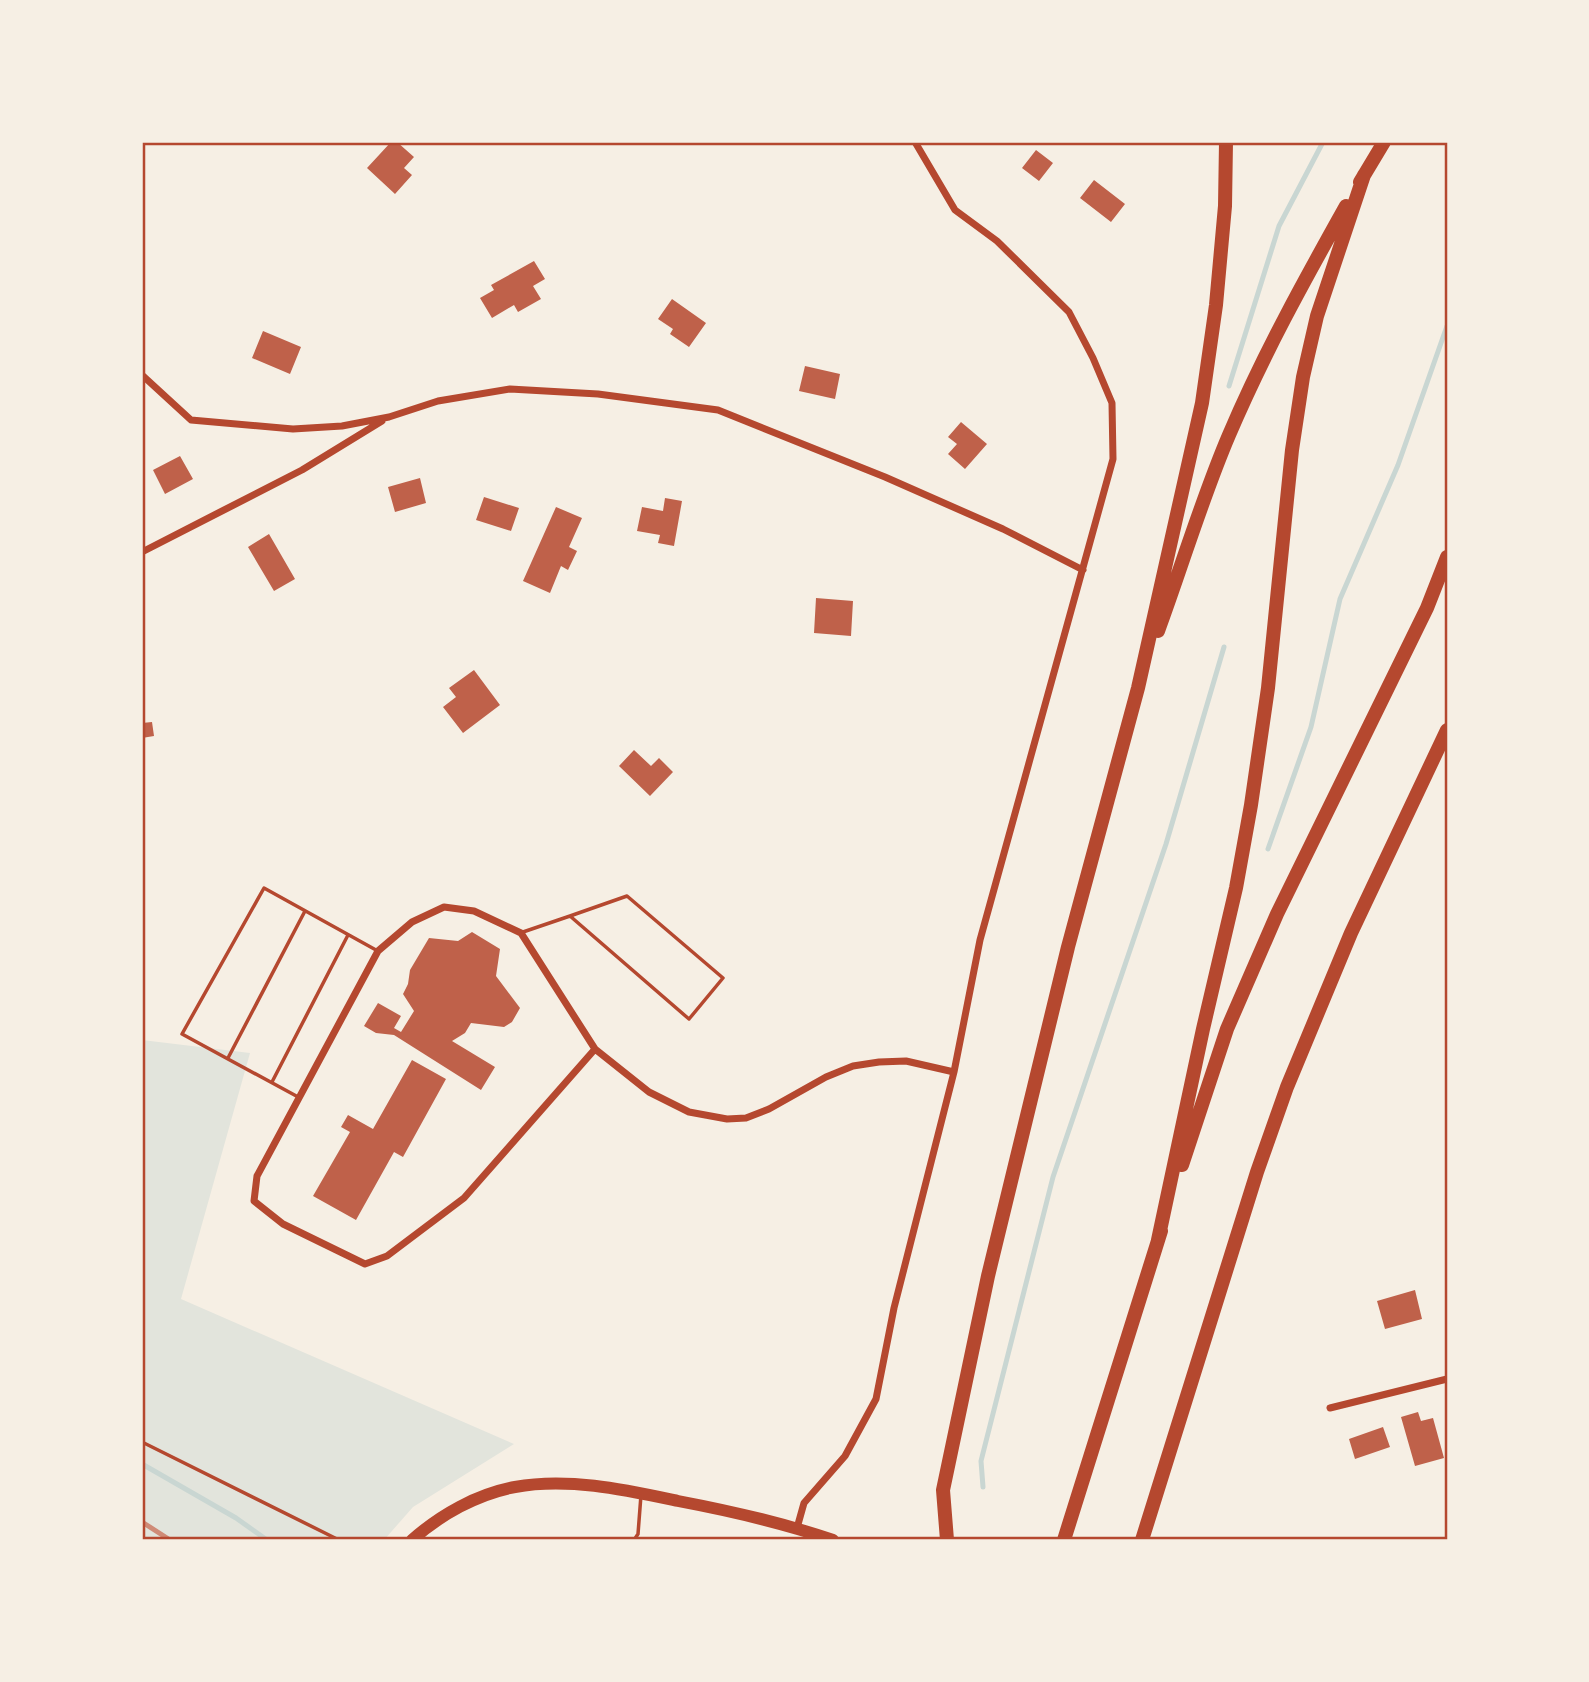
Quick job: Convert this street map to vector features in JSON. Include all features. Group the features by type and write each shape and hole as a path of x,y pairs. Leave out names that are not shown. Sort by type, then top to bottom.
{"highway":[{"path":"947,1540 943,1490 1004,1208 1068,947 1138,688 1202,403 1216,304 1225,206 1226,142"},
{"path":"1138,688 1228,438 1259,367 1294,299 1384,142"},
{"path":"1158,1240 1236,888 1251,805 1268,688 1291,463 1303,377 1317,316 1364,174"},
{"path":"1064,1540 1227,1029 1277,914 1427,608 1447,557"},
{"path":"1143,1538 1257,1172 1287,1087 1352,933 1447,730"}],"main road":[{"path":"412,1540 473,1500 515,1487 565,1484 642,1493 797,1528 833,1540"}],"street":[{"path":"797,1528 804,1503 845,1456 876,1399 894,1308 954,1072 980,940 1113,459 1112,403 1069,312 996,241 955,210 915,142"},
{"path":"142,375 191,420 293,429 342,426 388,417 438,401 510,389 598,394 718,410 885,477 1003,529 1083,570"},
{"path":"142,552 302,470 388,417"},
{"path":"595,1048 464,1198 387,1256 365,1264 283,1224 254,1201 257,1177 378,951 412,922 444,907 474,911 521,933 595,1048 641,1086 689,1112 727,1119 746,1118 769,1110 826,1077 853,1066 879,1062 906,1061 954,1072"},
{"path":"1330,1408 1447,1379"}],"lane":[{"path":"300,1098 182,1034 264,888 378,951"},
{"path":"521,933 627,896 723,978 689,1019 570,916"},
{"path":"228,1059 305,911"},
{"path":"271,1082 348,935"},
{"path":"142,1442 339,1540"},
{"path":"634,1540 638,1534 642,1493"}],"shaded area":[{"path":"142,1040 250,1053 181,1299 514,1444 413,1507 384,1540 142,1540"}],"building":[{"path":"391,142 397,142 414,157 404,168 412,175 395,194 367,168"},
{"path":"1036,150 1053,163 1039,181 1022,168"},
{"path":"1094,180 1125,204 1111,222 1080,198"},
{"path":"534,261 545,279 533,286 541,299 518,312 514,305 492,318 480,298 494,290 491,285"},
{"path":"672,299 706,323 689,347 670,334 673,329 658,319"},
{"path":"263,331 301,347 290,374 252,358"},
{"path":"805,366 840,374 835,399 799,391"},
{"path":"961,422 987,444 965,469 948,454 957,444 948,437"},
{"path":"180,456 193,479 165,494 153,470"},
{"path":"420,478 426,503 395,512 388,487"},
{"path":"484,497 519,508 511,531 476,520"},
{"path":"665,498 682,501 674,546 658,543 660,535 637,531 642,507 663,511"},
{"path":"556,507 582,518 569,547 577,551 568,570 561,566 550,593 523,581"},
{"path":"269,534 295,579 274,591 248,547"},
{"path":"816,598 853,601 851,636 814,633"},
{"path":"474,670 500,705 463,733 443,707 456,697 449,688"},
{"path":"152,722 154,736 142,738 142,723"},
{"path":"634,750 651,766 659,758 673,772 650,796 619,766"},
{"path":"472,932 500,949 496,976 520,1008 512,1022 504,1027 471,1023 465,1033 452,1041 495,1067 481,1090 394,1035 376,1033 364,1026 378,1003 401,1016 394,1028 401,1032 414,1011 403,994 410,970 429,938 458,941"},
{"path":"412,1060 446,1079 403,1157 394,1152 356,1220 313,1196 350,1132 341,1127 348,1115 373,1129"},
{"path":"1415,1290 1422,1319 1385,1329 1377,1301"},
{"path":"1418,1412 1421,1421 1433,1418 1444,1458 1415,1466 1401,1417"},
{"path":"1383,1427 1390,1447 1355,1459 1349,1439"}],"waterway":[{"path":"1229,386 1279,226 1323,142"},
{"path":"1268,849 1311,727 1340,599 1398,465 1447,326"},
{"path":"983,1487 981,1461 1053,1177 1166,844 1224,647"},
{"path":"142,1464 236,1518 267,1540"}],"railway":[{"path":"142,1522 170,1540"}]}
